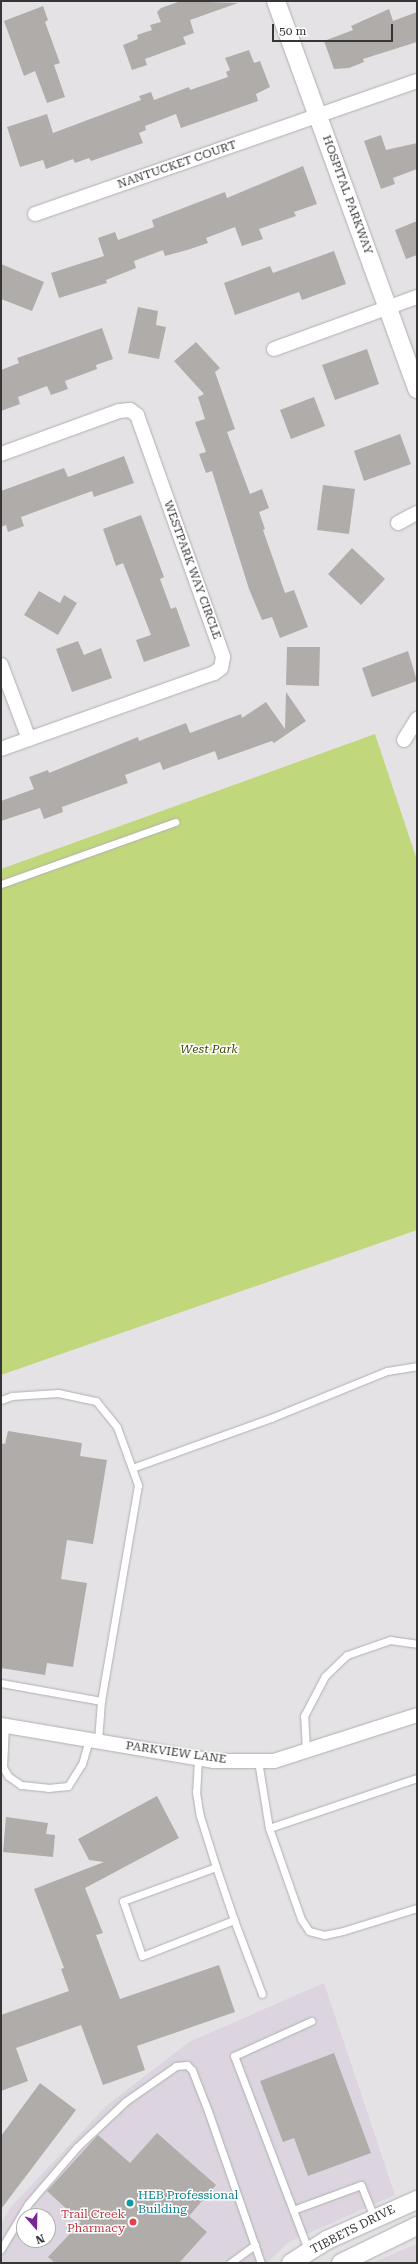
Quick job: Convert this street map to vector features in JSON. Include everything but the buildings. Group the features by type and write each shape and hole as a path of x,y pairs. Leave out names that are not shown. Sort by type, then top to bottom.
{"street":[{"name":"HOSPITAL PARKWAY","path":"276,1 417,388"},
{"name":"NANTUCKET COURT","path":"35,214 417,81"},
{"path":"274,349 417,297"},
{"name":"WESTPARK WAY CIRCLE","path":"1,454 119,412 130,410 137,415 223,657 221,668 214,673 1,749"},
{"path":"398,523 417,513"},
{"path":"1,665 29,740"},
{"path":"404,740 417,720"},
{"name":"PARKVIEW LANE","path":"3,1725 198,1758 274,1761 417,1715"},
{"name":"TIBBETS DRIVE","path":"291,2263 374,2218 417,2200"},
{"name":"TIBBETS DRIVE","path":"341,2263 417,2226"}],"lane":[{"path":"1,884 175,822"},
{"path":"132,1468 271,1418 387,1371 417,1366"},
{"path":"1,1400 12,1396 58,1393 96,1401 117,1427 138,1485 94,1740 82,1764 68,1786 48,1788 21,1785 8,1776 3,1767 3,1725"},
{"path":"306,1751 304,1716 325,1676 347,1655 390,1640 417,1644"},
{"path":"1,1683 101,1701"},
{"path":"198,1758 198,1804 216,1867 262,1994"},
{"path":"258,1761 269,1828 301,1919 308,1931 324,1935 344,1932 417,1908"},
{"path":"269,1828 417,1778"},
{"path":"216,1867 123,1902 142,1956 234,1920"},
{"path":"309,2252 234,2056 311,2021"},
{"path":"1,2249 28,2204 77,2147 126,2101 176,2066 187,2065 192,2070 203,2098 261,2263"},
{"path":"293,2210 361,2185 374,2218"},
{"path":"230,2263 255,2244"}],"shaded area":[{"path":"324,1983 395,2195 289,2242 267,2263 1,2263 1,2224 10,2208 106,2106 189,2042"},
{"path":"417,2244 417,2263 372,2263 400,2251"}],"green space":[{"name":"West Park","path":"375,734 417,860 417,1230 1,1375 1,869"}],"place":[{"name":"HEB Professional Building","path":"130,2203"},
{"name":"Trail Creek Pharmacy","path":"133,2222"}]}
